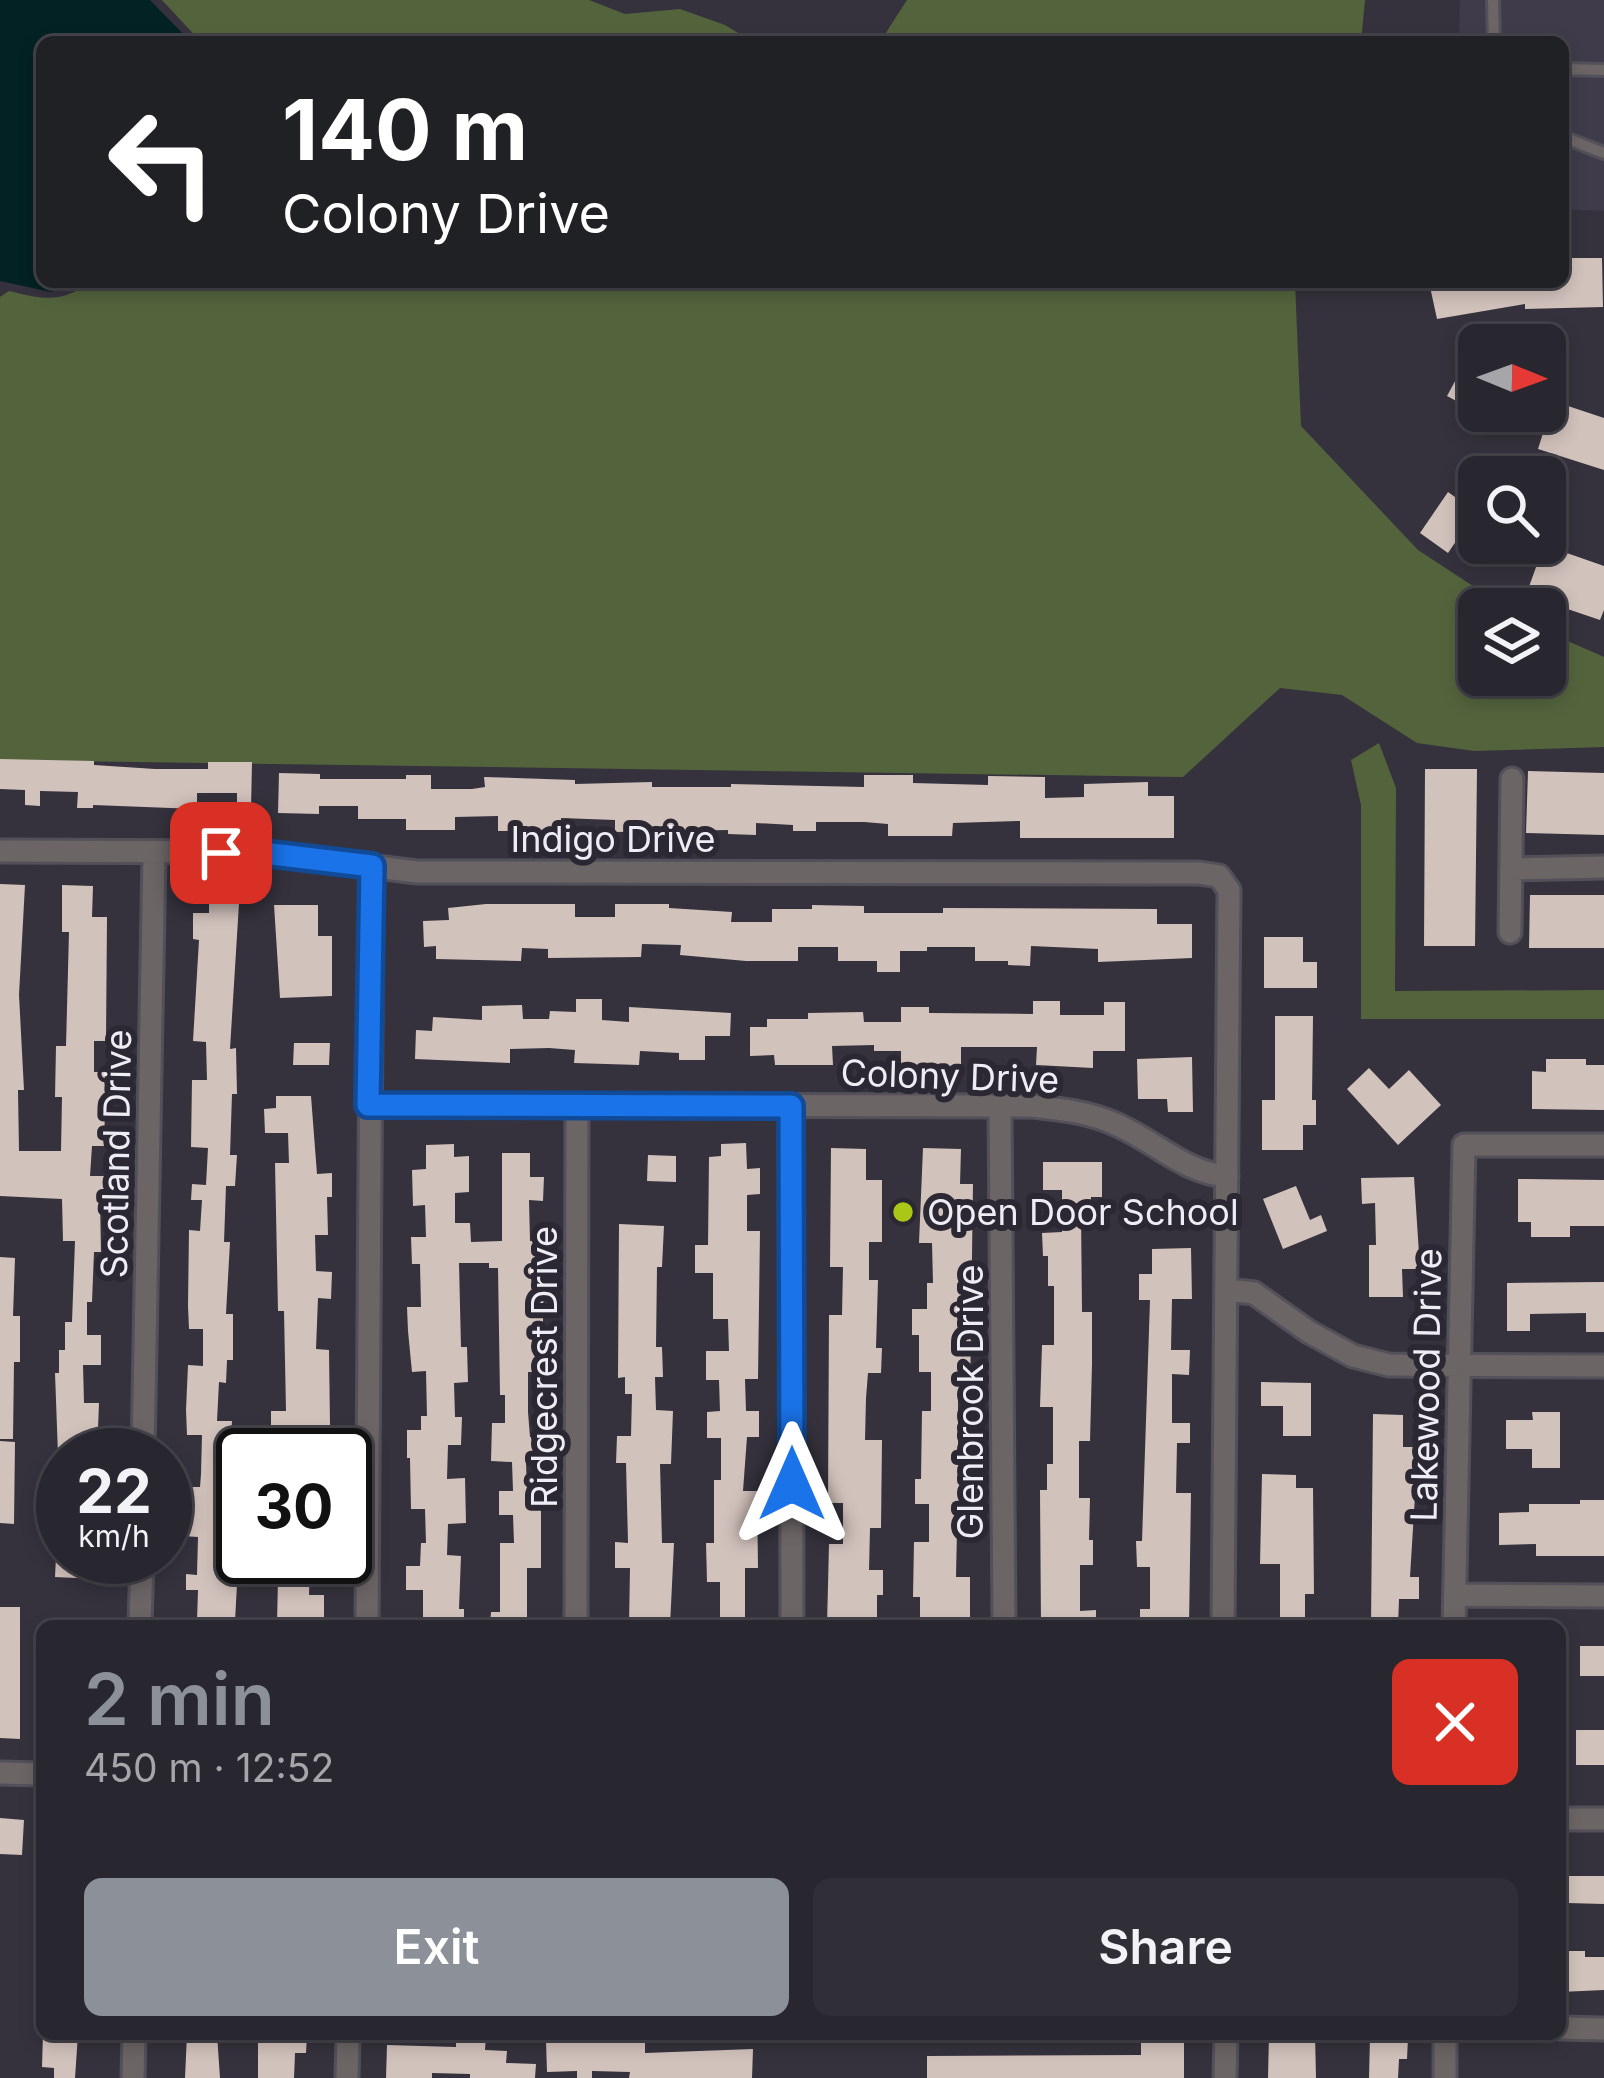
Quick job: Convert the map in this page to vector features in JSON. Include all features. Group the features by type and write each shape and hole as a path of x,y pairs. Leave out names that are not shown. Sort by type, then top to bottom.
{"street":[{"path":"1510,932 1512,779"},
{"name":"Indigo Drive","path":"0,850 255,852 417,872 1199,873 1226,881 1227,1176"},
{"name":"Scotland Drive","path":"143,1428 154,854"},
{"path":"367,1620 372,866"},
{"path":"1511,869 1604,868"},
{"name":"Colony Drive","path":"368,1105 1000,1106 1069,1111 1114,1123 1198,1171 1227,1176"},
{"path":"791,1106 792,1620"},
{"name":"Glenbrook Drive","path":"1000,1106 1004,1620"},
{"name":"Ridgecrest Drive","path":"576,1620 577,1107"},
{"name":"Lakewood Drive","path":"1454,1620 1464,1145 1604,1145"},
{"path":"1223,1620 1227,1176"},
{"path":"1227,1290 1255,1292 1309,1332 1353,1356 1389,1365 1604,1366"},
{"path":"140,1620 141,1584"},
{"path":"1455,1595 1604,1596"},
{"path":"0,1773 36,1774"},
{"path":"1566,1819 1604,1819"},
{"path":"1566,2029 1604,2029"},
{"path":"133,2078 134,2040"},
{"path":"347,2078 348,2040"},
{"path":"1225,2078 1226,2040"},
{"path":"1444,2078 1445,2040"}],"lane":[{"path":"1493,0 1493,36"},
{"path":"1569,69 1604,70"},
{"path":"1569,139 1604,153"}],"shaded area":[{"path":"0,0 150,0 185,36 36,36 36,288 61,288 51,292 0,281"},
{"path":"1460,0 1604,0 1604,211 1569,209 1569,36 1459,36"}],"green space":[{"path":"162,0 589,0 625,14 680,9 743,36 195,36"},
{"path":"907,0 1365,0 1362,36 884,36"},
{"path":"81,288 1295,288 1301,426 1418,550 1476,588 1458,588 1458,696 1566,696 1566,640 1604,657 1604,747 1474,751 1417,743 1342,695 1280,688 1183,777 0,760 0,297 9,291 60,297"},
{"path":"1379,743 1396,788 1395,991 1604,990 1604,1019 1361,1019 1361,805 1351,760"}],"building":[{"path":"1569,258 1602,258 1603,307 1525,309 1525,304 1437,319 1430,288 1569,288"},
{"path":"1458,376 1458,402 1447,396"},
{"path":"1566,405 1604,418 1604,470 1538,449 1543,432 1566,432"},
{"path":"1448,492 1458,499 1458,538 1448,553 1420,533"},
{"path":"1566,553 1604,566 1604,610 1600,620 1566,609 1566,588 1529,588 1537,564 1566,564"},
{"path":"0,759 94,761 94,765 155,769 208,769 208,762 252,762 251,809 237,809 237,793 197,793 197,809 77,808 78,792 40,791 40,806 25,805 25,790 0,789"},
{"path":"1425,769 1477,769 1475,946 1424,946"},
{"path":"1528,771 1604,773 1604,835 1526,833"},
{"path":"279,773 320,774 320,779 431,775 431,789 485,787 484,777 575,780 575,784 652,782 652,787 864,787 864,775 913,775 913,783 988,785 988,776 1045,777 1045,798 1084,797 1084,784 1148,782 1148,796 1174,796 1174,838 1020,838 1020,821 953,823 952,836 888,836 888,824 864,822 816,822 816,831 756,823 756,835 728,834 728,830 615,832 615,820 561,818 561,831 498,831 498,816 455,817 455,830 406,830 406,819 358,819 358,806 319,806 319,814 278,813"},
{"path":"0,884 25,885 19,995 24,1090 18,1090 19,1151 61,1151 56,1046 66,1046 69,932 62,932 62,885 93,886 92,917 107,917 106,1041 94,1041 94,1072 106,1072 104,1146 92,1146 90,1176 105,1176 104,1200 100,1200 101,1252 94,1252 92,1302 87,1302 87,1335 101,1335 101,1365 83,1365 84,1403 99,1403 98,1428 57,1428 55,1373 59,1373 59,1350 65,1350 65,1322 72,1322 75,1241 63,1241 62,1199 0,1196"},
{"path":"209,886 240,887 230,1049 236,1048 237,1094 232,1094 230,1155 237,1155 235,1186 226,1186 224,1242 230,1242 226,1314 233,1314 233,1360 227,1360 226,1383 219,1382 217,1421 232,1421 232,1428 216,1428 216,1584 237,1584 235,1620 197,1620 198,1590 186,1590 192,1575 197,1575 192,1487 200,1487 202,1435 192,1435 192,1428 187,1428 188,1365 203,1366 203,1329 189,1329 189,1230 200,1231 202,1200 191,1200 192,1184 206,1185 208,1148 191,1147 192,1080 207,1080 206,1042 193,1041 199,940 193,939 193,913 209,913"},
{"path":"1530,895 1604,895 1604,948 1529,948"},
{"path":"575,904 575,917 615,917 615,904 669,904 669,908 732,912 731,922 772,922 772,909 812,909 812,905 864,906 864,913 943,913 943,908 1157,909 1157,924 1192,924 1192,958 1098,962 1098,949 1031,946 1030,966 975,961 975,947 927,947 927,951 900,951 900,972 877,972 877,961 838,961 838,947 798,947 798,961 680,955 681,945 642,944 641,957 548,958 548,949 522,948 521,961 436,959 436,946 424,947 423,921 449,920 448,908"},
{"path":"274,905 318,905 318,936 332,936 332,996 280,998"},
{"path":"1264,937 1303,937 1303,962 1317,962 1317,988 1264,988"},
{"path":"576,999 602,999 602,1020 629,1022 629,1007 731,1013 730,1036 705,1036 705,1060 640,1051 639,1065 574,1063 575,1050 549,1048 510,1049 510,1063 415,1059 416,1030 432,1031 433,1017 482,1020 482,1006 522,1005 523,1019 549,1019 550,1011 576,1012"},
{"path":"1033,1001 1060,1001 1060,1015 1104,1015 1104,1002 1125,1002 1125,1051 1093,1051 1093,1068 1036,1065 1037,1047 961,1047 961,1066 901,1065 901,1051 874,1051 874,1045 832,1046 833,1065 775,1065 774,1055 750,1056 750,1027 767,1027 767,1019 863,1012 864,1022 901,1022 901,1007 929,1007 929,1013 1033,1014"},
{"path":"1275,1016 1313,1016 1316,1125 1303,1125 1303,1150 1262,1150 1262,1100 1275,1100"},
{"path":"294,1043 330,1043 329,1065 293,1065"},
{"path":"1192,1057 1193,1112 1168,1112 1167,1099 1138,1099 1137,1059"},
{"path":"1546,1059 1586,1059 1586,1065 1604,1065 1604,1110 1532,1109 1532,1071 1546,1072"},
{"path":"1369,1068 1389,1089 1409,1070 1441,1105 1398,1145 1347,1089"},
{"path":"276,1096 311,1096 317,1174 332,1173 328,1235 315,1235 316,1271 332,1272 331,1299 318,1298 316,1349 329,1350 330,1425 315,1428 271,1426 271,1411 286,1411 275,1163 289,1163 288,1133 265,1133 264,1109 276,1108"},
{"path":"746,1143 747,1169 760,1168 760,1194 747,1195 747,1231 760,1231 758,1379 745,1379 746,1411 759,1411 759,1437 747,1437 743,1491 757,1491 758,1568 745,1568 745,1620 720,1620 720,1582 707,1582 706,1543 714,1543 714,1480 721,1480 721,1438 707,1438 707,1412 720,1411 719,1380 706,1380 706,1351 729,1351 728,1319 713,1319 713,1273 695,1273 695,1245 708,1245 709,1157 721,1156 721,1144"},
{"path":"454,1144 454,1157 469,1156 469,1192 455,1193 455,1223 470,1223 471,1242 502,1241 502,1153 530,1153 530,1177 544,1177 543,1201 529,1200 530,1241 543,1241 544,1267 542,1372 528,1372 530,1437 542,1437 542,1462 526,1462 527,1491 541,1490 541,1568 527,1568 527,1620 490,1620 491,1612 500,1612 500,1543 514,1543 513,1515 499,1515 499,1491 513,1491 512,1462 491,1461 492,1423 505,1423 505,1395 500,1395 498,1268 489,1268 489,1263 459,1263 461,1347 467,1347 468,1382 454,1383 455,1417 462,1417 461,1445 448,1445 447,1479 465,1478 466,1523 448,1524 447,1555 461,1556 459,1609 464,1609 464,1620 423,1620 423,1590 406,1590 406,1566 420,1566 421,1543 426,1543 425,1509 411,1509 407,1430 421,1430 421,1416 427,1416 426,1371 412,1372 407,1307 421,1307 420,1264 412,1264 411,1237 426,1237 425,1205 413,1206 412,1170 426,1169 426,1145"},
{"path":"831,1148 866,1149 866,1180 882,1180 882,1242 869,1242 869,1280 878,1280 876,1348 882,1348 881,1373 868,1373 865,1440 882,1440 881,1528 870,1528 869,1570 883,1570 877,1620 827,1620 829,1544 843,1544 843,1503 828,1503 829,1315 842,1315 843,1267 830,1267"},
{"path":"923,1148 961,1149 960,1184 973,1184 970,1398 958,1398 958,1447 970,1447 969,1530 957,1530 956,1577 970,1577 970,1620 920,1620 920,1597 913,1597 914,1542 929,1542 929,1504 915,1504 915,1479 921,1479 922,1411 931,1411 931,1372 919,1372 919,1335 912,1335 912,1309 927,1309 927,1283 933,1283 932,1243 919,1243"},
{"path":"648,1155 676,1156 676,1182 647,1181"},
{"path":"1043,1162 1102,1162 1102,1197 1091,1197 1091,1212 1081,1212 1082,1312 1092,1312 1092,1364 1090,1441 1079,1441 1079,1498 1090,1498 1093,1565 1080,1565 1080,1611 1096,1610 1096,1620 1041,1620 1040,1490 1047,1490 1047,1464 1053,1464 1053,1407 1040,1407 1042,1345 1054,1345 1054,1286 1048,1286 1042,1233 1062,1232 1062,1190 1043,1190"},
{"path":"1414,1177 1420,1269 1402,1269 1403,1297 1369,1297 1369,1245 1376,1245 1375,1203 1362,1204 1361,1178"},
{"path":"1518,1179 1604,1180 1604,1226 1570,1226 1570,1237 1531,1237 1531,1222 1518,1222"},
{"path":"1296,1186 1310,1220 1321,1215 1327,1231 1283,1249 1263,1199"},
{"path":"619,1224 664,1226 662,1267 657,1267 656,1347 662,1347 663,1377 655,1377 656,1410 673,1411 671,1464 660,1464 662,1543 674,1543 670,1620 629,1620 630,1568 615,1568 615,1542 628,1543 626,1463 616,1463 617,1436 631,1436 632,1394 625,1394 625,1377 618,1378"},
{"path":"1191,1248 1192,1299 1172,1299 1171,1350 1190,1350 1189,1375 1172,1374 1172,1423 1190,1423 1190,1443 1177,1443 1176,1493 1191,1493 1189,1620 1140,1620 1140,1609 1150,1609 1150,1567 1137,1567 1136,1541 1142,1541 1150,1300 1139,1300 1139,1274 1152,1274 1152,1249"},
{"path":"0,1257 15,1258 13,1316 20,1316 13,1439 0,1439"},
{"path":"1604,1282 1604,1332 1586,1332 1586,1313 1530,1314 1530,1331 1507,1331 1507,1283"},
{"path":"1261,1382 1311,1383 1311,1436 1283,1436 1283,1406 1261,1406"},
{"path":"1532,1412 1560,1412 1560,1468 1532,1468 1532,1449 1506,1449 1506,1420 1533,1420"},
{"path":"1373,1414 1403,1415 1403,1447 1418,1447 1410,1577 1419,1577 1419,1599 1399,1599 1398,1620 1371,1620"},
{"path":"0,1441 15,1442 14,1524 0,1523"},
{"path":"1262,1474 1296,1475 1296,1488 1313,1488 1314,1594 1305,1594 1305,1620 1280,1620 1280,1564 1260,1564"},
{"path":"1580,1500 1604,1500 1604,1556 1536,1556 1536,1544 1499,1545 1499,1513 1529,1512 1529,1504 1580,1504"},
{"path":"278,1584 309,1584 309,1595 324,1595 324,1620 277,1620"},
{"path":"0,1607 20,1607 20,1739 0,1738"},
{"path":"1580,1646 1604,1646 1604,1676 1580,1676"},
{"path":"1576,1730 1604,1730 1604,1765 1576,1765"},
{"path":"0,1818 24,1820 22,1855 0,1854"},
{"path":"1567,1876 1604,1876 1604,1904 1567,1903"},
{"path":"1566,1951 1604,1957 1604,1990 1566,1992"},
{"path":"43,2040 78,2040 75,2078 54,2078 54,2068 42,2067"},
{"path":"187,2040 217,2040 220,2078 185,2078"},
{"path":"258,2040 307,2040 306,2053 295,2053 294,2078 258,2078"},
{"path":"456,2040 486,2040 485,2050 507,2051 506,2063 536,2064 535,2078 432,2073 432,2078 386,2078 387,2045 456,2047"},
{"path":"1141,2040 1184,2040 1184,2078 927,2078 927,2056 1141,2055"},
{"path":"1269,2040 1315,2040 1316,2078 1268,2078"},
{"path":"1370,2040 1408,2040 1407,2059 1399,2059 1398,2078 1369,2078"},
{"path":"546,2041 645,2042 645,2053 753,2049 752,2078 629,2078 630,2072 592,2071 592,2078 577,2078 577,2071 547,2072"}],"place":[{"name":"Open Door School","path":"903,1212"}],"route":[{"path":"221,853 255,852 372,866 368,1105 791,1106 792,1484"}]}
